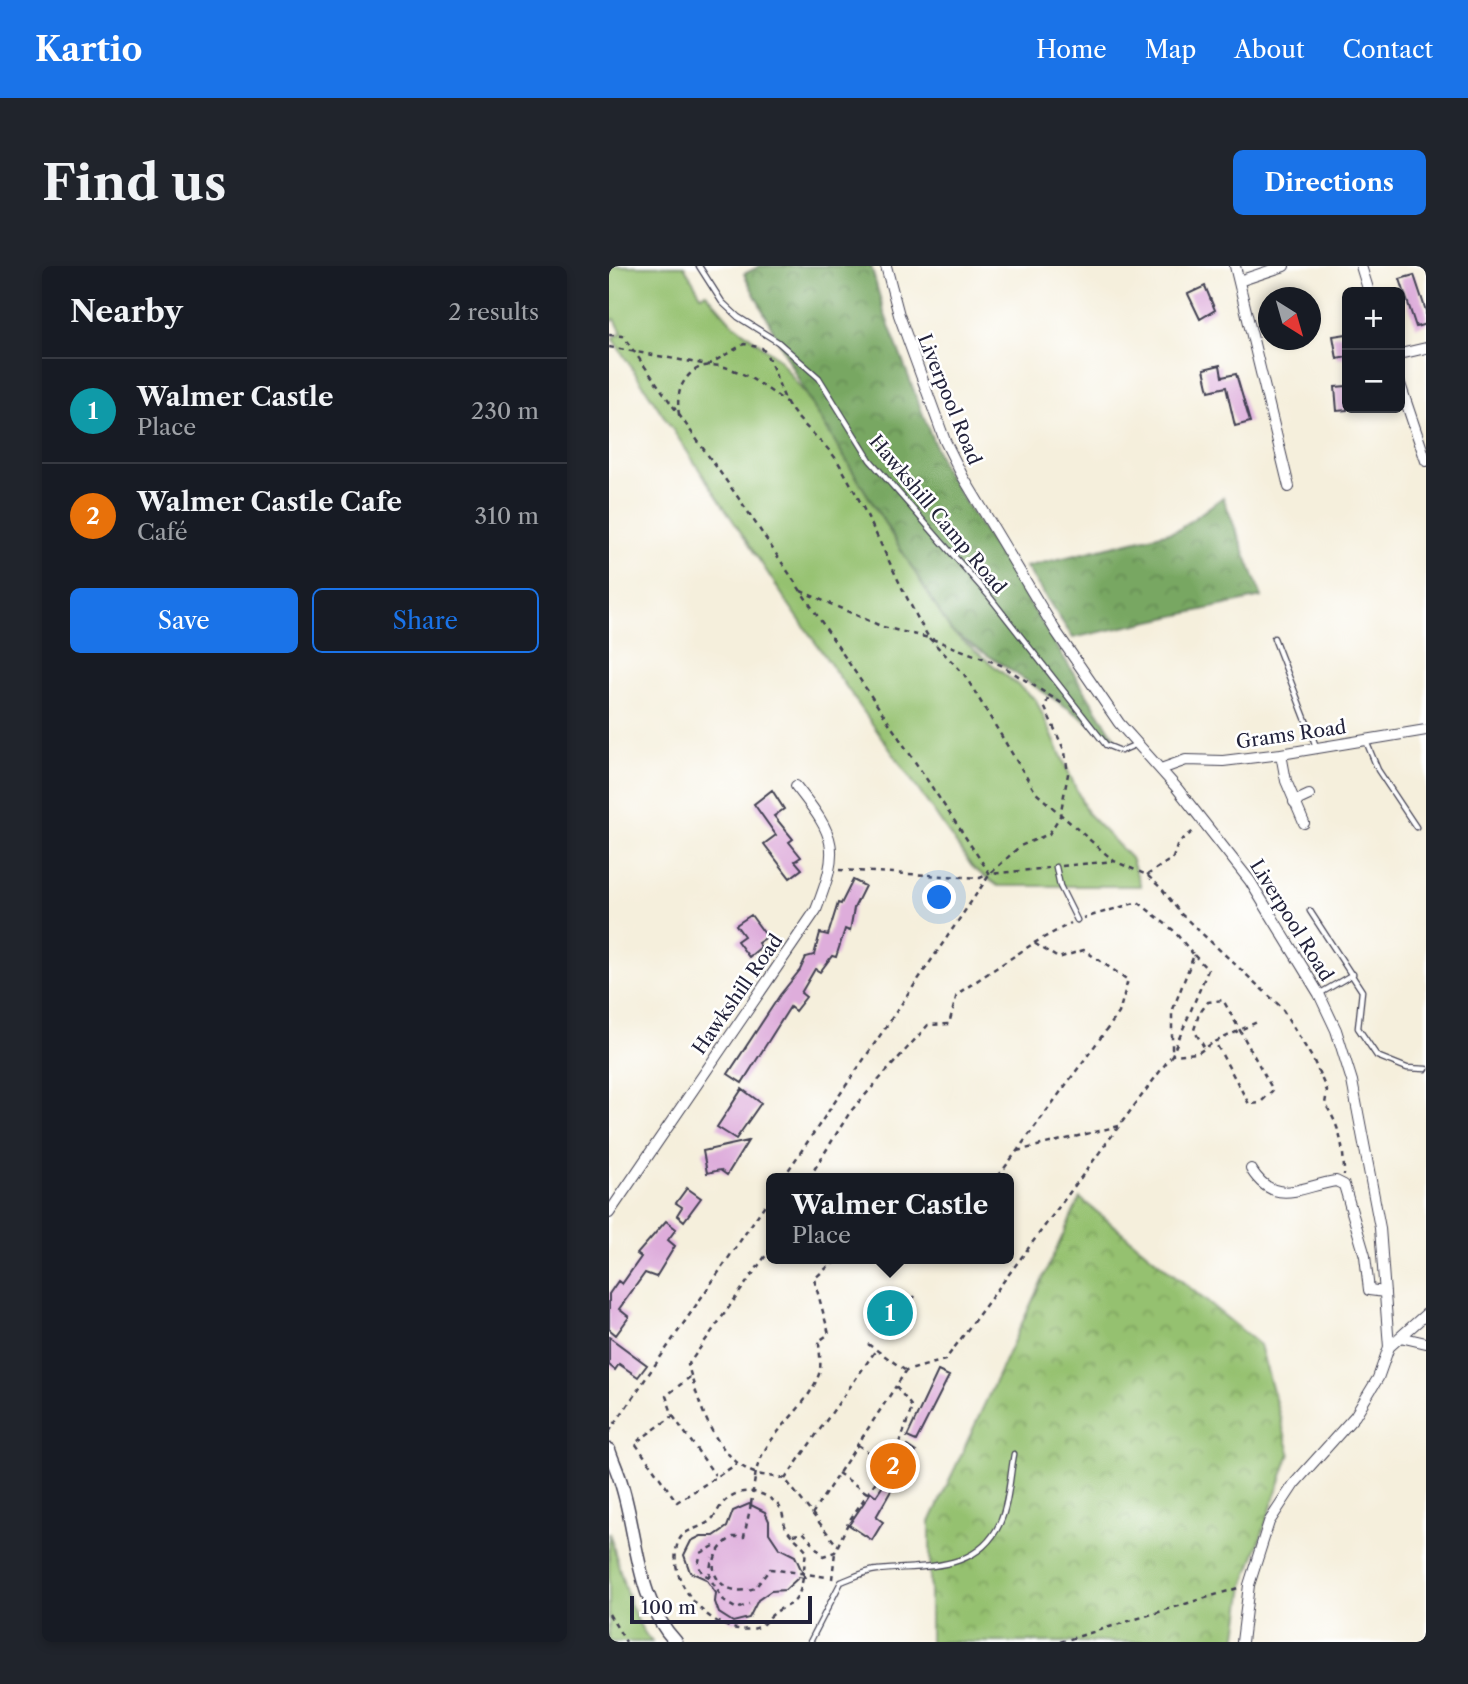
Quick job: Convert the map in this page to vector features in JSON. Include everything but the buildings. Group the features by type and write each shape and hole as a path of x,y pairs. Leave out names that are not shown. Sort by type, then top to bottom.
{"street":[{"name":"Liverpool Road","path":"886,266 899,315 945,442 963,477 1055,630 1119,723 1161,769 1250,881 1319,994 1336,1030 1363,1125 1380,1228 1389,1347 1378,1378 1355,1416 1294,1484 1269,1522 1249,1585 1242,1642"},
{"path":"1235,266 1289,487"},
{"path":"1238,281 1284,266"},
{"path":"1361,266 1367,287"},
{"path":"1405,353 1426,348"},
{"path":"1405,399 1426,461"},
{"name":"Grams Road","path":"1161,769 1186,760 1223,761 1281,754 1426,730"},
{"path":"1281,754 1294,802 1304,823"},
{"name":"Hawkshill Road","path":"609,1213 816,910 832,870 828,835 816,811 796,786"},
{"path":"1294,802 1309,795"},
{"path":"1251,1169 1261,1185 1272,1190 1294,1193 1336,1181 1344,1185 1365,1256 1369,1290 1385,1292"},
{"path":"1389,1347 1426,1314"},
{"path":"1400,1337 1426,1343"},
{"path":"609,1450 622,1485 650,1602 659,1621 676,1642"}],"lane":[{"name":"Hawkshill Camp Road","path":"699,266 714,290 738,317 778,342 819,378 870,460 997,606 1107,745 1121,751 1137,744"},
{"path":"1274,638 1317,749"},
{"path":"1366,740 1378,770 1416,827"},
{"path":"1056,867 1061,886 1077,920"},
{"path":"1310,911 1362,991 1358,1028 1377,1056 1407,1068 1426,1069"},
{"path":"1319,994 1353,974"},
{"path":"810,1642 841,1582 874,1570 951,1564 969,1558 988,1545 1002,1521 1014,1454"}],"path":[{"path":"609,335 623,336 742,503 990,874"},
{"path":"679,417 678,393 684,381 695,369 708,365 744,344 762,348 769,357 787,403"},
{"path":"609,347 631,349 741,374 787,403 836,459 901,591 929,638 964,674 1035,793 1114,860 1147,875 1224,959 1269,995 1296,1028 1327,1091 1325,1104 1340,1132 1344,1185"},
{"path":"786,1173 990,874 1020,846 1049,834 1060,816 1068,774 1065,752 1045,708 1049,695 1001,665 929,638 883,627 798,589"},
{"path":"1147,875 1173,858 1178,843 1204,822"},
{"path":"832,870 980,878 990,874 1114,860"},
{"path":"812,1173 851,1112 927,1025 949,1024 957,994 1034,943 1077,920 1138,902 1173,930 1208,970 1172,1055 945,1360 906,1371 812,1514"},
{"path":"1001,1173 1119,1013 1128,980 1084,950 1058,958 1034,943"},
{"path":"1172,1055 1173,1012 1194,955"},
{"path":"1204,1047 1194,1030 1199,1014 1208,1002 1223,1000 1273,1090 1260,1103 1249,1104 1215,1042"},
{"path":"1172,1055 1198,1053 1204,1047 1258,1022"},
{"path":"1017,1151 1119,1126"},
{"path":"609,1432 766,1203"},
{"path":"766,1255 688,1365 703,1412 722,1447 737,1464 755,1476 785,1479 836,1544"},
{"path":"709,1577 709,1560 733,1537 745,1537 759,1456 796,1413 820,1373 819,1341 829,1334 814,1279 831,1264"},
{"path":"868,1344 906,1371"},
{"path":"785,1479 876,1350"},
{"path":"691,1376 666,1396 673,1416 715,1475"},
{"path":"832,1579 836,1544 898,1449 912,1407 895,1386"},
{"path":"673,1416 635,1443 677,1503 715,1475 737,1464"},
{"path":"857,1444 887,1465"},
{"path":"838,1473 868,1493"},
{"path":"803,1578 796,1601 779,1610 751,1632 737,1633 725,1630 701,1612 688,1596 675,1563 680,1538 688,1530 709,1522 726,1500 736,1494 759,1493 779,1507 786,1527 806,1550 804,1569"},
{"path":"793,1535 804,1533 823,1556 835,1552"},
{"path":"713,1546 701,1553 698,1565 725,1602 737,1609 749,1604"},
{"path":"715,1555 712,1561 715,1576 731,1589 755,1588 770,1569 827,1577"},
{"path":"1060,1642 1249,1585"},
{"path":"609,1614 626,1642"}],"green space":[{"path":"609,266 684,266 701,295 706,293 731,322 779,359 808,398 951,631 1036,700 1087,813 1131,858 1141,886 998,886 973,868 787,602 612,338 622,333 615,319 609,323"},
{"path":"760,266 871,266 884,312 943,467 1116,740 951,631 808,398 744,274"},
{"path":"1223,497 1262,597 1073,638 1026,567 1178,530"},
{"path":"1080,1198 1260,1345 1290,1453 1244,1586 1236,1642 930,1642 930,1522"},
{"path":"609,1532 631,1605 652,1642 609,1642"}],"place":[{"name":"Walmer Castle","path":"890,1313"},
{"name":"Walmer Castle Cafe","path":"893,1466"}]}
